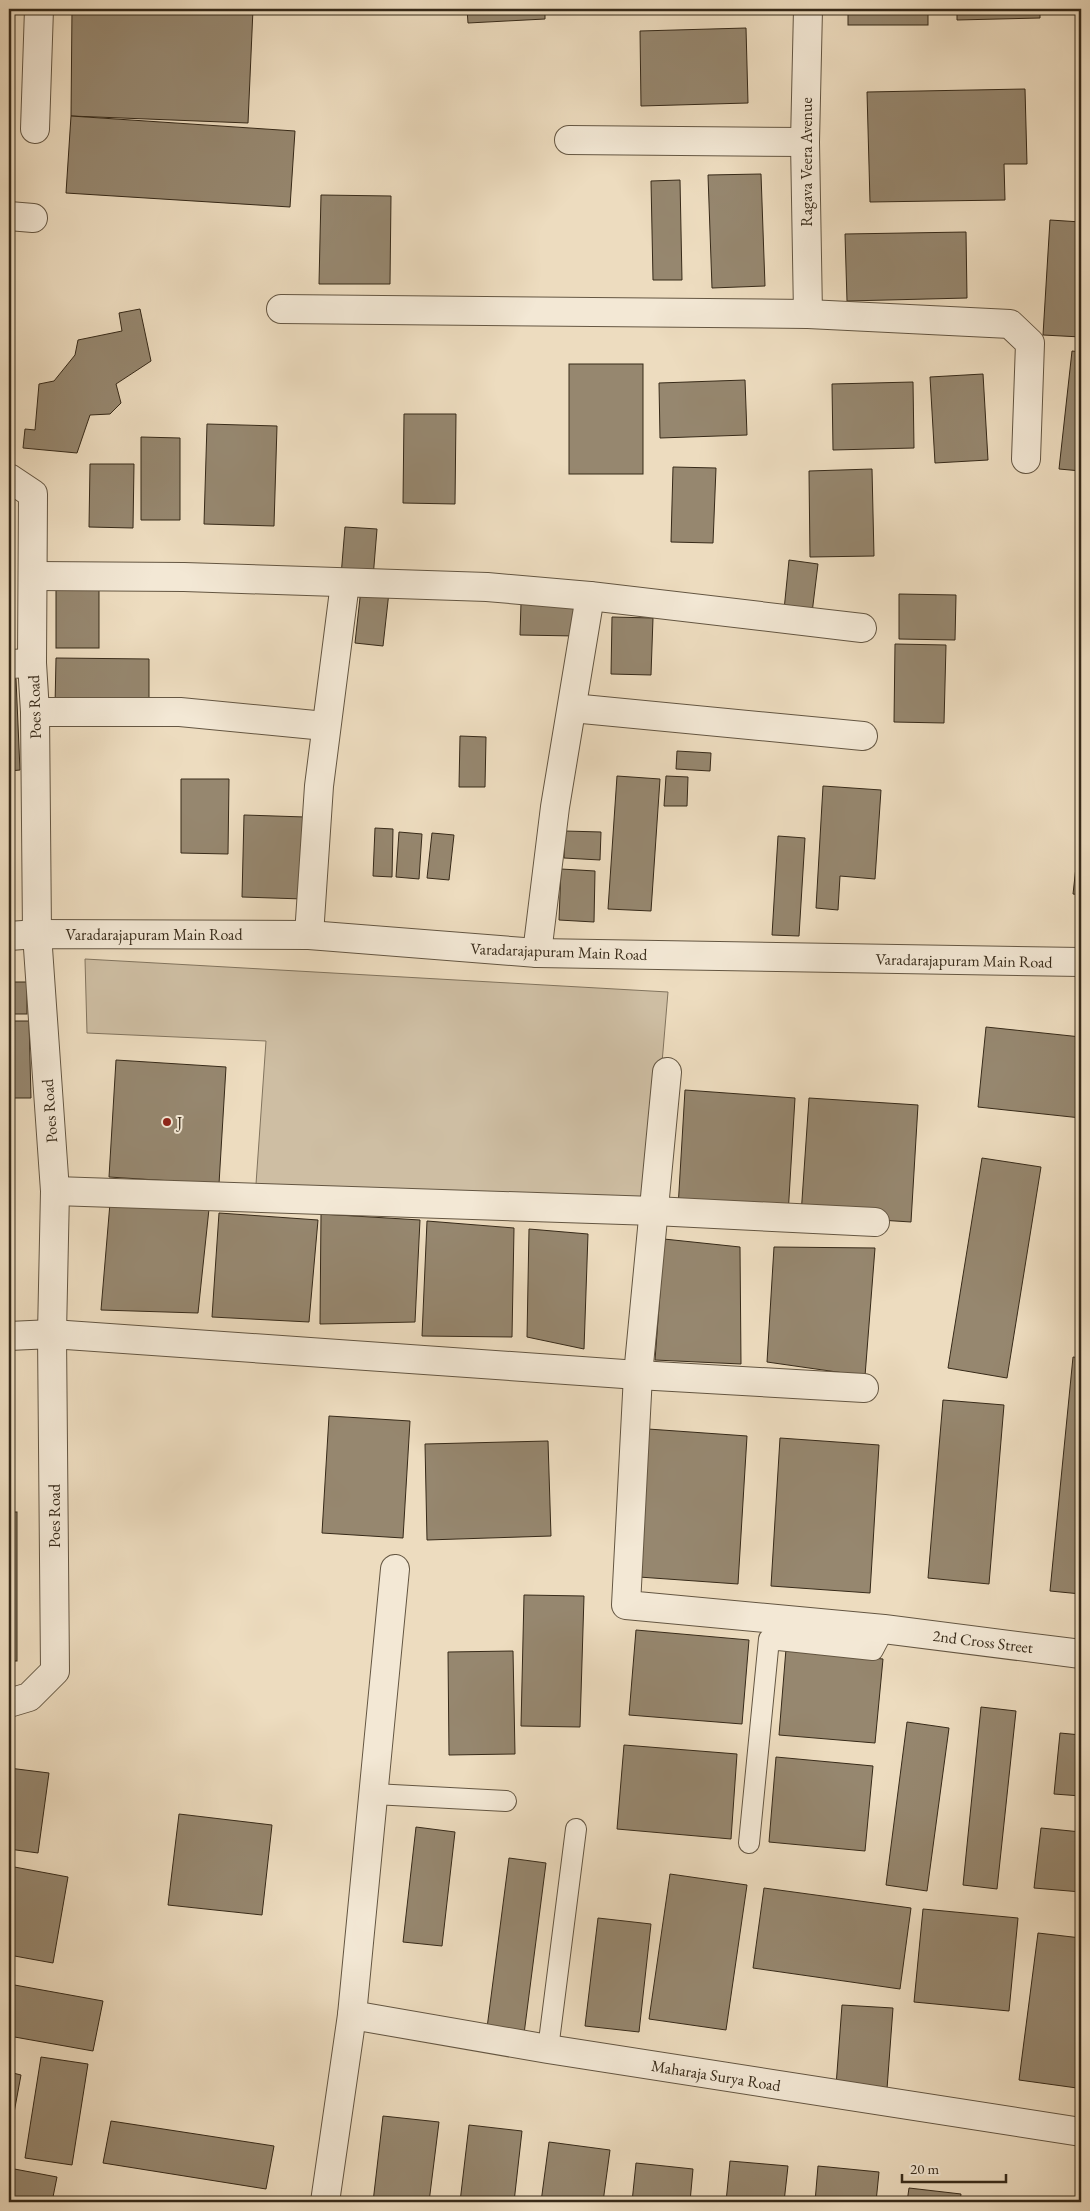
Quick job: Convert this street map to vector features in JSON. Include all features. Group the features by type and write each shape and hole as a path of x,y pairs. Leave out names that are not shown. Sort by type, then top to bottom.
{"street":[{"path":"35,129 39,9"},
{"name":"Ragava Veera Avenue","path":"808,9 805,142 808,314"},
{"path":"569,140 805,142"},
{"path":"281,309 808,314 1010,324 1030,343 1026,459"},
{"name":"Poes Road","path":"9,478 33,494 34,576 20,663 36,712 37,934 55,1191 52,1334 55,1671 29,1697 9,1703"},
{"path":"34,576 184,578 487,587 590,596 862,628"},
{"path":"309,935 325,726 345,583"},
{"path":"537,953 555,807 590,596"},
{"path":"572,708 863,736"},
{"path":"36,712 180,712 325,726"},
{"name":"Varadarajapuram Main Road","path":"9,936 37,934 309,935 537,953 1081,962"},
{"path":"638,1375 667,1072"},
{"path":"55,1191 654,1212 875,1222"},
{"path":"9,1336 52,1334 638,1375 864,1388"},
{"name":"2nd Cross Street","path":"638,1375 626,1605 884,1629 1081,1654"},
{"path":"325,2202 352,2015 395,1569"},
{"name":"Maharaja Surya Road","path":"352,2015 548,2049 1081,2132"}],"lane":[{"path":"749,1843 768,1639 873,1650 884,1629"},
{"path":"374,1794 506,1800"},
{"path":"548,2049 576,1829"}],"shaded area":[{"path":"85,959 668,992 649,1216 256,1184 266,1041 87,1033"}],"building":[{"path":"72,9 253,9 248,123 71,116"},
{"path":"467,9 545,9 545,19 468,23"},
{"path":"848,9 928,9 928,25 848,25"},
{"path":"957,9 1040,9 1040,18 957,20"},
{"path":"746,28 748,103 641,106 640,31"},
{"path":"1025,89 1027,164 1004,164 1005,200 870,202 867,92"},
{"path":"71,116 295,131 290,207 66,193"},
{"path":"761,174 765,286 712,288 708,175"},
{"path":"680,180 682,280 653,280 651,181"},
{"path":"321,195 391,196 390,284 319,284"},
{"path":"1050,220 1081,222 1081,337 1043,335"},
{"path":"966,232 967,298 847,301 845,234"},
{"path":"140,309 151,361 116,384 121,403 110,414 90,415 77,453 23,448 25,429 35,430 39,384 54,381 75,355 78,340 122,331 119,313"},
{"path":"1072,351 1081,352 1081,471 1059,469"},
{"path":"569,364 643,364 643,474 569,474"},
{"path":"983,374 988,460 935,463 930,377"},
{"path":"745,380 747,435 660,438 659,383"},
{"path":"913,382 914,448 833,450 832,384"},
{"path":"404,414 456,414 455,504 403,503"},
{"path":"207,424 277,426 274,526 204,524"},
{"path":"141,437 180,438 180,520 141,520"},
{"path":"90,464 134,464 133,528 89,527"},
{"path":"673,467 716,468 713,543 671,542"},
{"path":"872,469 874,556 810,557 809,471"},
{"path":"345,527 377,529 373,578 341,576"},
{"path":"9,546 11,546 11,646 9,646"},
{"path":"789,560 818,564 812,613 784,610"},
{"path":"361,589 389,592 383,646 355,643"},
{"path":"56,590 99,590 99,648 56,648"},
{"path":"899,594 956,595 955,640 899,639"},
{"path":"521,603 576,604 575,636 520,635"},
{"path":"612,617 653,618 651,675 611,674"},
{"path":"895,644 946,645 944,723 894,722"},
{"path":"56,658 149,659 149,707 55,706"},
{"path":"9,679 16,679 20,770 9,771"},
{"path":"460,736 486,737 485,787 459,787"},
{"path":"677,751 711,753 710,771 676,769"},
{"path":"617,776 660,779 651,911 608,909"},
{"path":"666,776 688,777 687,806 664,806"},
{"path":"181,779 229,779 228,854 181,853"},
{"path":"823,786 881,790 875,879 840,876 838,910 816,908"},
{"path":"244,815 305,817 303,899 242,897"},
{"path":"1081,822 1081,895 1073,894"},
{"path":"375,828 393,829 392,877 373,876"},
{"path":"565,831 601,832 600,860 564,858"},
{"path":"399,832 422,834 419,879 396,877"},
{"path":"432,833 454,835 449,880 427,878"},
{"path":"778,836 805,838 799,936 772,935"},
{"path":"561,869 595,871 594,922 559,920"},
{"path":"9,982 27,982 27,1014 9,1014"},
{"path":"9,1021 29,1021 31,1098 9,1098"},
{"path":"986,1027 1081,1037 1081,1118 978,1107"},
{"name":"J","path":"116,1060 226,1067 219,1184 109,1177"},
{"path":"685,1090 795,1098 788,1215 678,1208"},
{"path":"809,1098 918,1105 911,1222 801,1215"},
{"path":"982,1158 1041,1167 1007,1378 948,1368"},
{"path":"110,1203 209,1209 198,1313 101,1310"},
{"path":"219,1213 318,1220 309,1322 212,1317"},
{"path":"321,1214 420,1220 415,1322 320,1324"},
{"path":"427,1221 514,1228 512,1337 422,1336"},
{"path":"529,1229 588,1234 584,1349 527,1337"},
{"path":"664,1239 740,1247 741,1364 655,1360"},
{"path":"774,1247 875,1248 865,1376 767,1362"},
{"path":"1081,1281 1081,1327 1077,1326"},
{"path":"1073,1357 1081,1358 1081,1594 1050,1591"},
{"path":"943,1400 1004,1405 989,1584 928,1578"},
{"path":"329,1416 410,1421 403,1538 322,1533"},
{"path":"648,1429 747,1436 738,1584 639,1577"},
{"path":"780,1438 879,1445 870,1593 771,1586"},
{"path":"548,1441 551,1536 427,1540 425,1444"},
{"path":"9,1512 17,1512 17,1661 9,1661"},
{"path":"524,1595 584,1596 580,1727 521,1726"},
{"path":"636,1630 749,1640 742,1724 629,1715"},
{"path":"786,1649 883,1659 875,1743 779,1735"},
{"path":"513,1651 515,1754 449,1755 448,1652"},
{"path":"981,1707 1016,1711 997,1889 963,1885"},
{"path":"907,1722 949,1728 927,1891 886,1885"},
{"path":"1060,1733 1081,1735 1081,1796 1054,1794"},
{"path":"624,1745 737,1754 731,1839 617,1829"},
{"path":"776,1757 873,1766 865,1851 769,1842"},
{"path":"9,1768 49,1773 38,1853 9,1849"},
{"path":"179,1814 272,1825 262,1915 168,1905"},
{"path":"416,1827 455,1832 442,1946 403,1942"},
{"path":"1041,1828 1081,1832 1081,1892 1034,1888"},
{"path":"509,1858 546,1863 524,2034 487,2028"},
{"path":"9,1866 68,1877 53,1963 9,1955"},
{"path":"670,1874 747,1885 726,2030 649,2019"},
{"path":"764,1888 911,1908 900,1989 753,1968"},
{"path":"923,1909 1018,1918 1009,2011 914,2002"},
{"path":"598,1918 651,1924 639,2032 585,2026"},
{"path":"1038,1933 1081,1938 1081,2057 1077,2088 1019,2080"},
{"path":"9,1984 103,2001 93,2051 9,2036"},
{"path":"842,2005 893,2008 887,2089 836,2086"},
{"path":"41,2057 88,2064 72,2165 25,2158"},
{"path":"9,2072 21,2075 11,2129 9,2129"},
{"path":"383,2116 439,2122 429,2202 373,2202"},
{"path":"111,2121 274,2146 266,2189 103,2163"},
{"path":"469,2125 522,2131 514,2202 460,2202"},
{"path":"549,2142 610,2150 603,2202 541,2202"},
{"path":"730,2161 788,2166 784,2202 726,2202"},
{"path":"636,2163 693,2169 690,2202 632,2202"},
{"path":"818,2166 879,2172 876,2202 815,2202"},
{"path":"9,2168 57,2177 52,2202 9,2202"},
{"path":"909,2188 961,2194 960,2202 907,2202"}],"place":[{"name":"J","path":"167,1122"}]}
